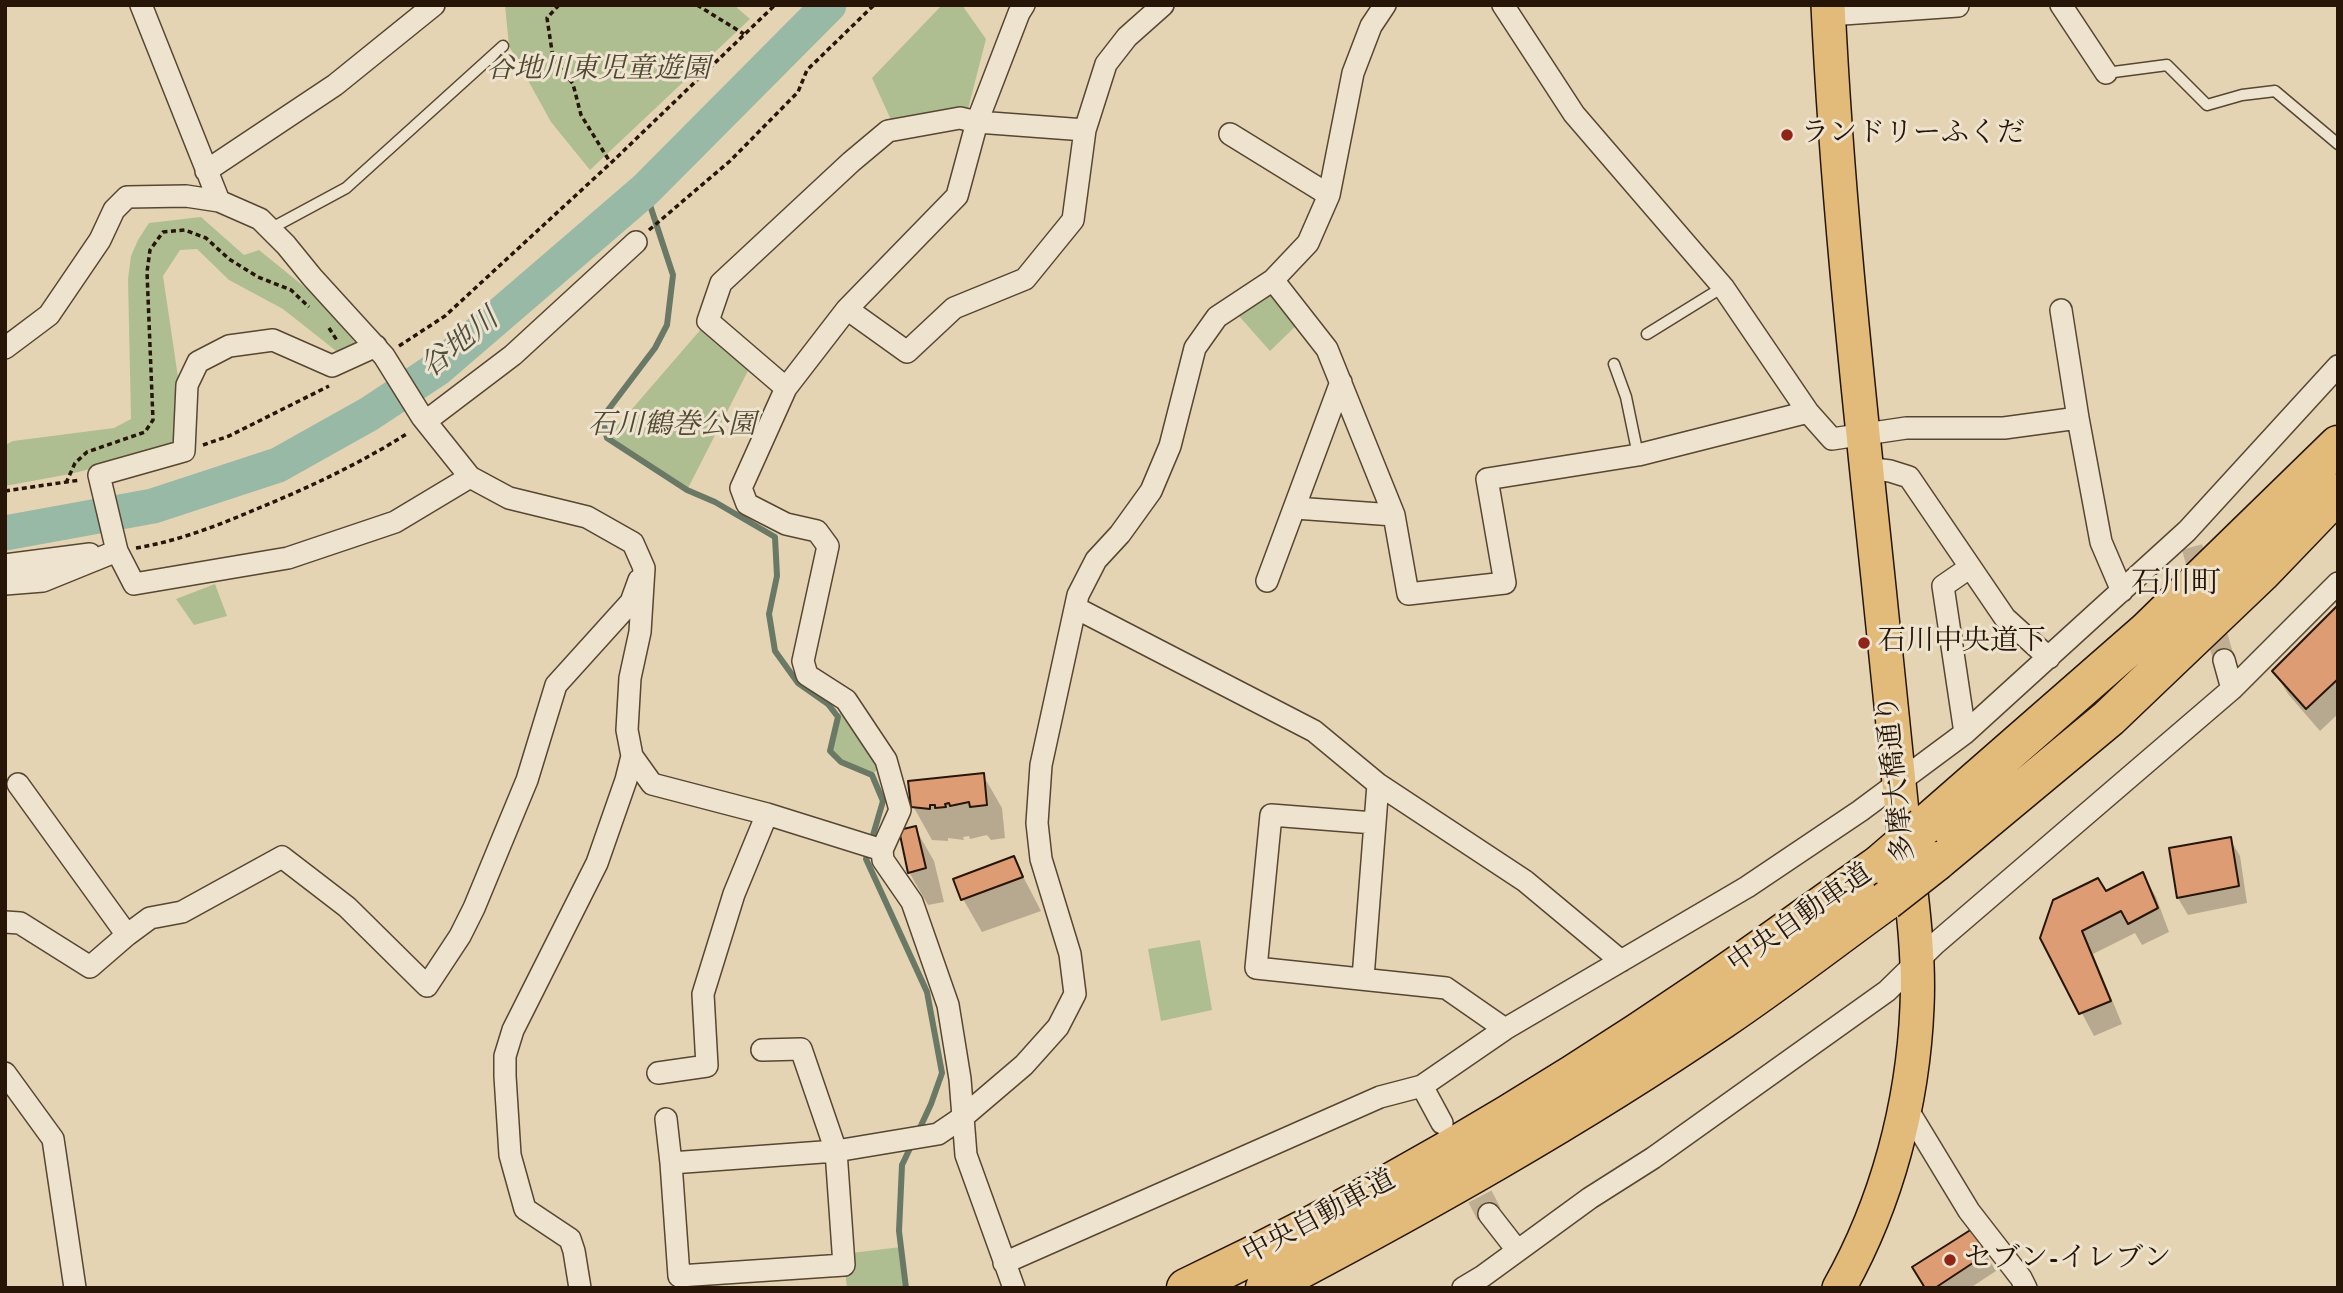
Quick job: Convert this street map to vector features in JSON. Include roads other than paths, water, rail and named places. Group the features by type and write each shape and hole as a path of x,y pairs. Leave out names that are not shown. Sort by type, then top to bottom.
{"highway":[{"name":"中央自動車道","path":"1265,1288 1411,1211 1573,1114 1722,1019 1886,901 1931,844 2338,445"},
{"name":"中央自動車道","path":"1186,1288 1390,1183 1544,1093 1704,989 1880,863 1931,844 2109,718 2261,573 2338,493"}],"main road":[{"name":"多摩大橋通り","path":"1828,10 1844,239 1916,961 1917,1005 1906,1107 1880,1195 1839,1288"}],"street":[{"path":"141,5 219,201"},
{"path":"206,171 335,85 434,5"},
{"path":"879,850 900,810 886,760 846,700 807,675 803,661 828,546 817,531 786,524 747,504 741,488 786,388 847,309 957,196 977,122 1024,5"},
{"path":"847,309 907,352 954,308 1025,279 1073,220 1084,130 1106,64 1127,37 1163,5"},
{"path":"671,1163 836,1151 938,1134 963,1117 1024,1065 1058,1027 1075,994 1070,954 1041,859 1037,823 1041,765 1078,595 1097,561 1150,491 1170,446 1195,348 1217,317 1273,280 1308,243 1329,195 1353,73 1371,26 1385,5"},
{"path":"1503,5 1574,114 1724,287 1808,412 1832,439 1906,428 2004,428 2078,418"},
{"path":"2061,5 2106,73"},
{"path":"1828,10 1958,6"},
{"path":"786,388 708,321 722,283 850,162 888,131 960,118 977,122 1084,130"},
{"path":"1230,134 1329,195"},
{"path":"5,348 49,315 100,240 114,209 127,197 186,196 219,201 260,219 270,229 382,355 424,419 470,477 509,498 587,517 634,543 644,568 640,632 631,678 627,730 632,756 652,784 767,814 879,850 912,902 948,1004 960,1079 966,1155 1014,1288"},
{"path":"424,419 513,355 641,238"},
{"path":"1273,280 1327,349 1394,515 1408,594 1505,583 1487,479 1638,455 1808,412"},
{"path":"2061,310 2101,541 2122,591"},
{"path":"382,355 350,358 332,366 273,340 229,346 198,362 187,385 184,451 99,480 115,546 134,584 288,558 396,522 470,477"},
{"path":"1004,1263 1380,1097 1422,1086 1505,1029 1747,887 1899,783 1965,733 2122,591 2190,539 2338,366"},
{"path":"1267,581 1341,382"},
{"path":"1866,468 1909,477 1969,568 2006,618 2049,658"},
{"path":"1294,509 1394,515"},
{"path":"5,565 115,546"},
{"path":"5,584 43,581 115,546"},
{"path":"5,922 20,923 90,967 127,934 150,918 182,912 282,857 346,906 427,986 460,936 474,908 527,780 556,685 631,602 644,568"},
{"path":"1965,733 1943,586 1969,568"},
{"path":"1463,1288 1590,1198 1653,1158 1887,991 1916,961 2232,689 2338,583"},
{"path":"1076,608 1314,731 1378,784 1525,881 1621,961"},
{"path":"2224,660 2232,689"},
{"path":"580,1288 570,1239 525,1209 510,1155 505,1056 513,1030 597,863 632,756"},
{"path":"18,784 127,934"},
{"path":"1363,978 1378,784"},
{"path":"658,1073 707,1066 703,994 734,894 767,814"},
{"path":"1374,823 1271,815 1256,968 1446,988 1505,1029"},
{"path":"666,1119 679,1276 844,1265 836,1151 801,1049 762,1050"},
{"path":"5,1073 53,1139 75,1288"},
{"path":"1422,1086 1442,1123"},
{"path":"1906,1107 2017,1284"},
{"path":"1489,1214 1517,1250"}],"lane":[{"path":"270,229 346,188 503,46"},
{"path":"2106,73 2167,65 2207,105 2242,95 2275,91 2338,144"},
{"path":"1647,334 1724,287"},
{"path":"1614,364 1626,397 1638,455"}],"waterway":[{"name":"谷地川","path":"5,533 153,506 278,465 369,414 437,369 645,190 829,5"},
{"path":"645,190 673,275 667,325 655,348 602,418 607,438 687,490 715,502 775,537 777,576 769,614 775,651 798,683 828,704 838,717 830,751 841,762 872,775 883,801 866,859 927,992 942,1073 918,1132"},
{"path":"906,1288 899,1231 902,1165 913,1142"}],"tunnel":[{"path":"2192,547 2224,660"},
{"path":"1462,1162 1489,1214"}],"place":[{"name":"ランドリーふくだ","path":"1787,135"},
{"name":"石川中央道下","path":"1864,643"},
{"name":"セブン-イレブン","path":"1950,1260"}],"district":[{"name":"石川町","path":"2176,586"}],"park label":[{"name":"谷地川東児童遊園","path":"598,71"},
{"name":"石川鶴巻公園","path":"672,427"}]}
